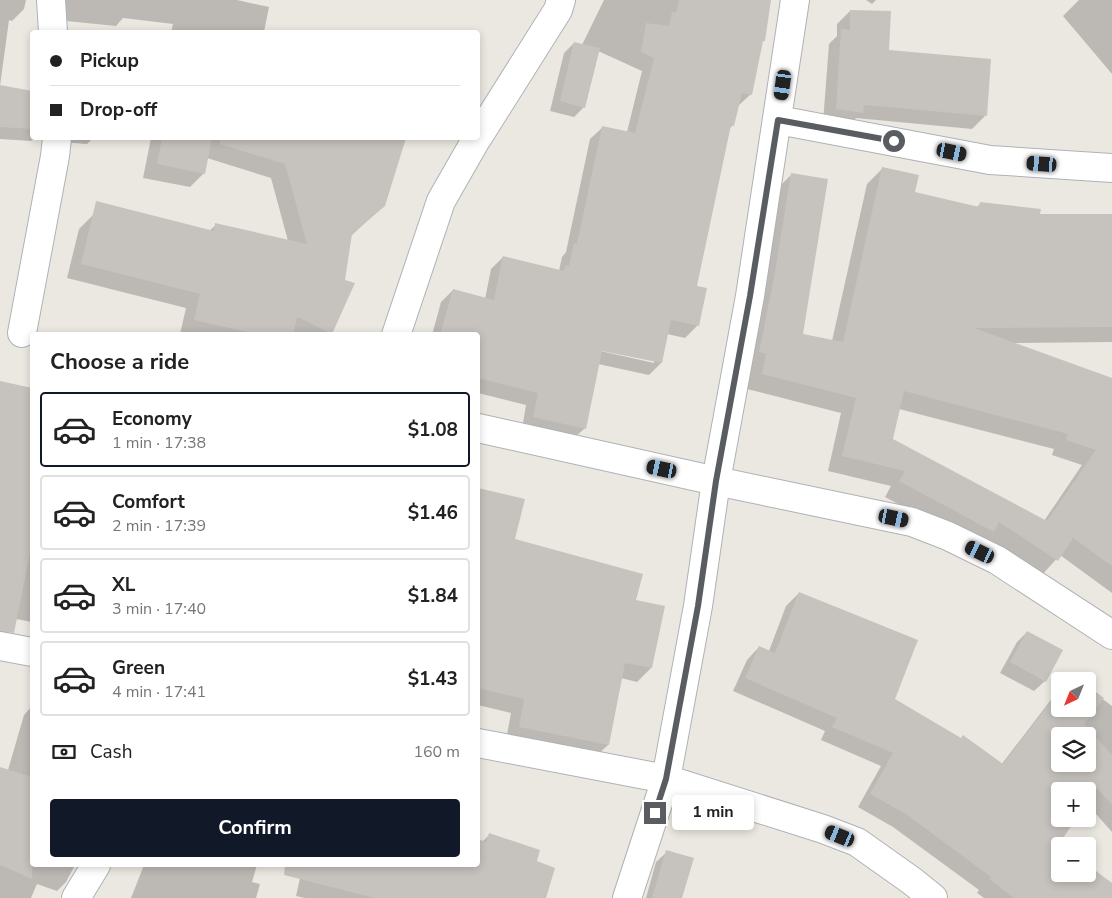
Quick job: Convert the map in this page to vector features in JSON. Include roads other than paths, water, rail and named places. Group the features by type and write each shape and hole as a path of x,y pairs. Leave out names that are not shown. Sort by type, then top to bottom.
{"street":[{"path":"51,0 53,30"},
{"path":"480,132 558,10 561,0"},
{"path":"627,898 666,779 698,606 716,481 750,296 795,0"},
{"path":"778,120 990,160 1112,168"},
{"path":"18,333 57,140"},
{"path":"397,332 442,202 475,140"},
{"path":"480,428 912,522 948,536 997,560 1112,635"},
{"path":"0,646 30,652"},
{"path":"480,743 666,779 823,829 857,842 933,898"},
{"path":"76,898 95,867"}]}
